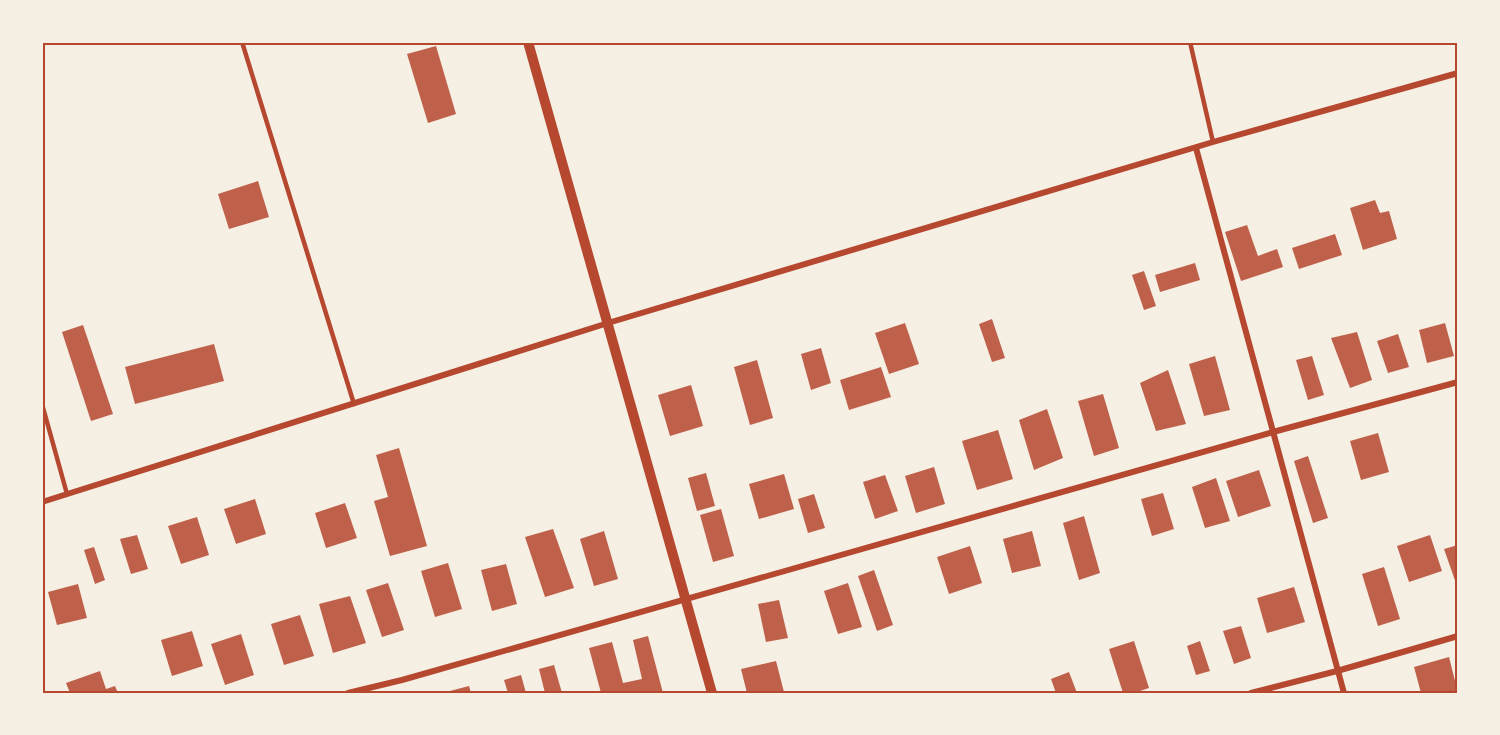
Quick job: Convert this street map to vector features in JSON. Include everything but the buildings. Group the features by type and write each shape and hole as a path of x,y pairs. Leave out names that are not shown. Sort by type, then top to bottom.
{"street":[{"path":"528,42 712,693"},
{"path":"42,502 608,323 1213,142 1458,73"},
{"path":"1196,148 1344,693"},
{"path":"348,693 1458,382"},
{"path":"1251,693 1458,636"}],"lane":[{"path":"242,42 354,404"},
{"path":"1190,42 1213,142"},
{"path":"42,404 67,494"}]}
